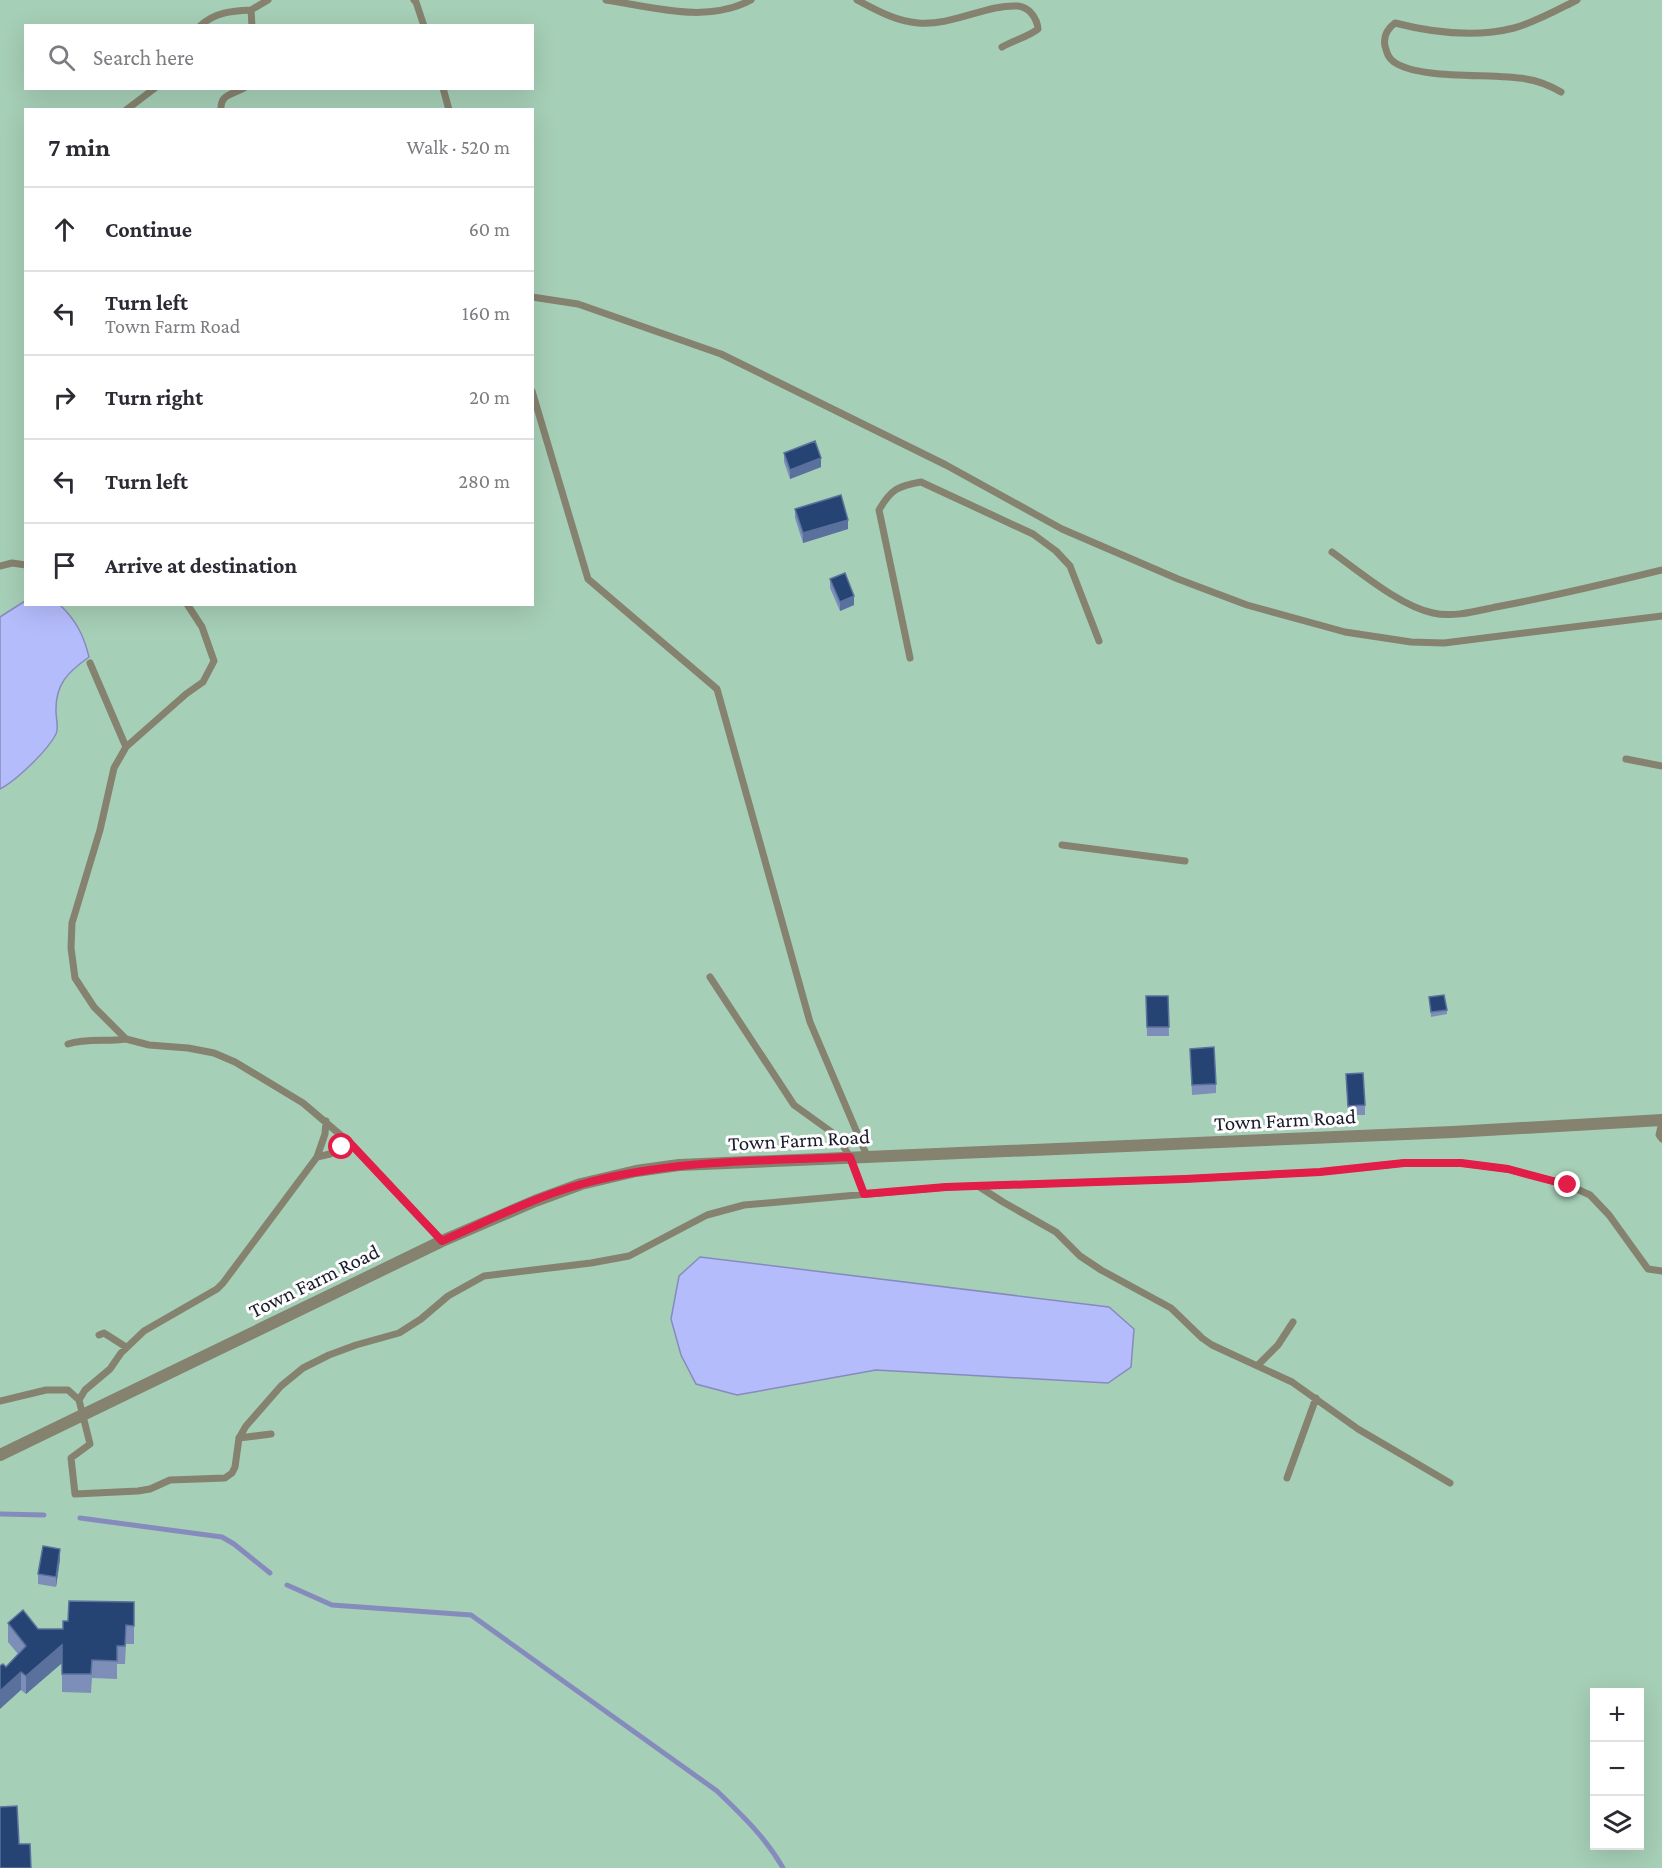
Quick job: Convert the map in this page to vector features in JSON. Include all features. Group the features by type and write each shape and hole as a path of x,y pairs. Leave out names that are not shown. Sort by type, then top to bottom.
{"street":[{"name":"Town Farm Road","path":"0,1455 442,1241 581,1184 636,1172 680,1165 1662,1121"}],"lane":[{"path":"202,24 224,12 251,10 268,0"},
{"path":"606,0 672,11 704,13 728,10 751,0"},
{"path":"857,0 898,19 918,23 955,20 1020,6 1030,12 1037,22 1038,29 1002,47"},
{"path":"1561,92 1545,83 1526,78 1456,75 1395,64 1388,57 1384,40 1388,28 1395,23 1440,32 1485,34 1516,28 1578,0"},
{"path":"417,1 423,24"},
{"path":"251,10 252,24"},
{"path":"129,108 153,90"},
{"path":"221,108 220,102 223,97 239,90"},
{"path":"444,90 448,108"},
{"path":"534,297 578,304 721,354 946,465 1062,529 1247,606 1345,632 1411,642 1444,643 1662,616"},
{"path":"534,398 588,579 717,689 810,1022 867,1156"},
{"path":"910,657 879,510 888,494 903,485 921,482 1033,534 1056,551 1070,566 1099,641"},
{"path":"1332,552 1374,583 1411,605 1434,613 1458,614 1544,598 1662,570"},
{"path":"0,566 12,563 24,565"},
{"path":"188,606 202,627 214,661 203,682 126,747 114,768 100,830 72,923 71,948 75,978 94,1007 126,1038 149,1045 214,1053 235,1062 303,1103 350,1143 442,1241"},
{"path":"90,663 126,747"},
{"path":"1626,759 1662,766"},
{"path":"1062,844 1185,861"},
{"path":"710,977 794,1105 837,1136 850,1157 864,1194"},
{"path":"68,1044 81,1040 112,1041 126,1038"},
{"path":"79,1400 85,1390 110,1369 126,1347 144,1331 217,1289 223,1283 317,1157 325,1134 326,1121"},
{"path":"1662,1121 1659,1136 1662,1139"},
{"path":"317,1157 330,1154 350,1143"},
{"path":"0,1401 46,1390 68,1390 79,1400 90,1444 72,1458 75,1494 138,1491 150,1489 170,1480 225,1478 232,1473 235,1467 240,1438 246,1426 281,1386 303,1368 356,1345 399,1333 421,1319 448,1296 484,1276 629,1256 707,1215 744,1205 864,1194 978,1186 1320,1172 1404,1163 1461,1163 1508,1169 1568,1185 1590,1196 1609,1215 1648,1269 1662,1271"},
{"path":"978,1186 1056,1232 1080,1256 1101,1270 1171,1308 1212,1345 1292,1382 1358,1429 1450,1483"},
{"path":"1258,1365 1278,1346 1293,1322"},
{"path":"99,1335 104,1333 126,1347"},
{"path":"1287,1478 1316,1398"},
{"path":"240,1438 272,1434"}],"green space":[{"path":"0,0 1662,0 1662,1868 0,1868"}],"water":[{"path":"24,602 24,606 61,606 79,629 89,657 69,674 60,686 56,702 57,732 52,741 23,772 0,789 0,617"},
{"path":"700,1257 1109,1307 1134,1329 1131,1367 1108,1383 876,1370 737,1395 696,1384 681,1355 671,1319 679,1276"}],"building":[{"path":"815,441 821,458 790,470 784,453"},
{"path":"841,495 848,520 803,533 795,509"},
{"path":"845,573 854,596 840,602 830,579"},
{"path":"1444,995 1447,1010 1431,1012 1429,997"},
{"path":"1146,996 1168,996 1169,1027 1147,1027"},
{"path":"1214,1047 1216,1084 1192,1085 1190,1049"},
{"path":"1363,1073 1365,1105 1348,1106 1346,1074"},
{"path":"43,1546 60,1549 56,1577 38,1574"},
{"path":"69,1601 134,1602 134,1626 126,1625 125,1646 117,1646 117,1661 92,1660 91,1674 62,1674 62,1645 26,1676 21,1672 0,1691 0,1666 3,1664 6,1667 26,1646 8,1623 23,1610 38,1629 63,1629 63,1621 68,1621"},
{"path":"17,1806 19,1844 30,1844 31,1868 0,1868 0,1807"}],"waterway":[{"path":"0,1514 44,1515"},
{"path":"80,1518 222,1537 270,1573"},
{"path":"287,1585 332,1605 471,1615 717,1791 761,1837 783,1868"}],"route":[{"path":"342,1147 350,1143 442,1241 581,1184 680,1165 850,1157 864,1194 946,1187 1320,1172 1404,1163 1461,1163 1508,1169 1568,1185"}]}
